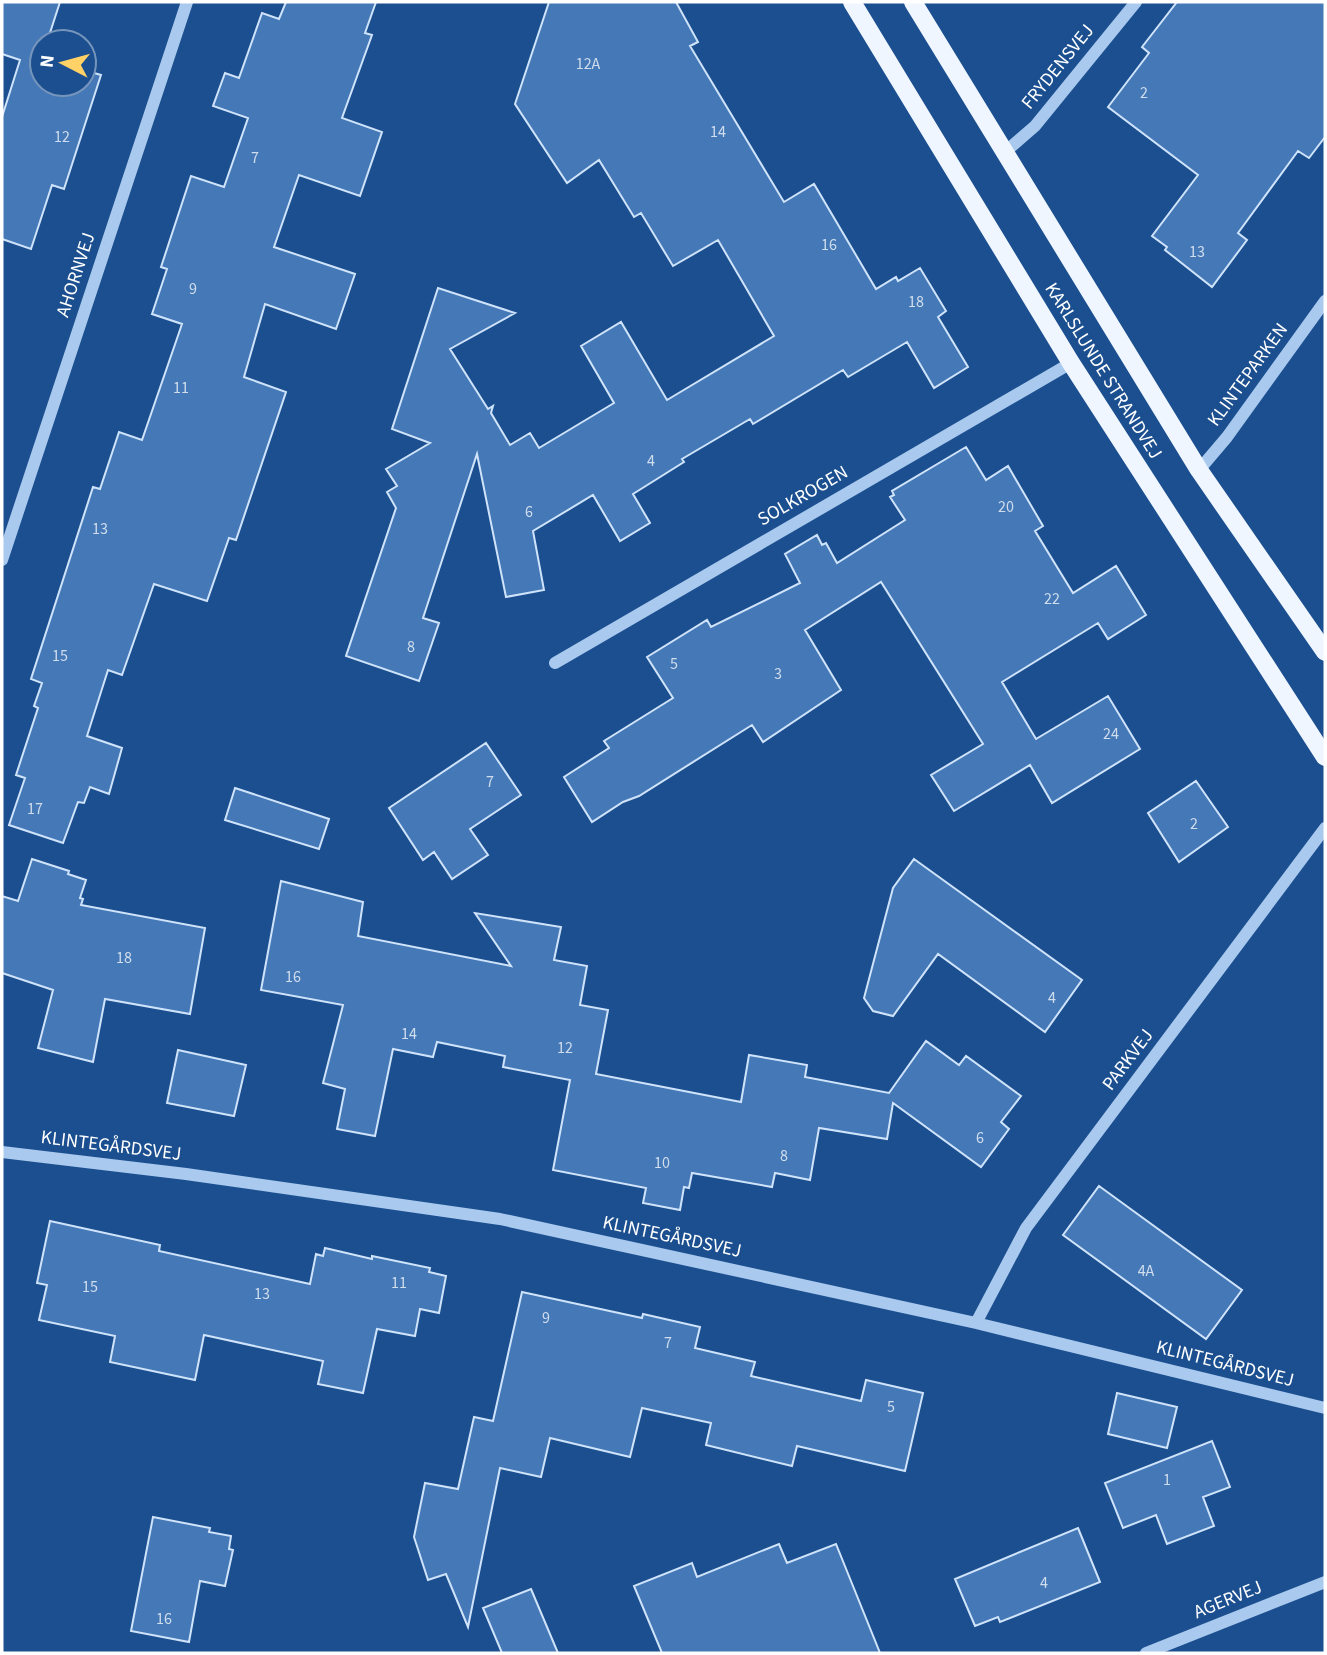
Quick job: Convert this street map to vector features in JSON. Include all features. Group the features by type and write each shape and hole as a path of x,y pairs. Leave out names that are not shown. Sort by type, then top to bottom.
{"main road":[{"name":"KARLSLUNDE STRANDVEJ","path":"852,2 1072,363 1325,757"},
{"name":"KARLSLUNDE STRANDVEJ","path":"913,2 1199,470 1325,652"}],"street":[{"name":"AHORNVEJ","path":"2,560 187,2"},
{"name":"FRYDENSVEJ","path":"1005,152 1035,126 1136,2"},
{"name":"KLINTEPARKEN","path":"1199,470 1227,437 1325,301"},
{"name":"SOLKROGEN","path":"555,663 1072,363"},
{"name":"PARKVEJ","path":"976,1323 1026,1228 1325,828"},
{"name":"KLINTEGÅRDSVEJ","path":"2,1152 186,1174 500,1219 976,1323 1325,1408"},
{"name":"AGERVEJ","path":"1146,1653 1325,1582"}],"building":[{"path":"2,2 60,2 52,28 28,28 28,98 94,98 64,189 52,185 31,249 2,239 2,117 20,60 2,54"},
{"path":"286,2 376,2 365,33 372,35 342,118 382,132 360,196 299,175 274,247 355,274 336,329 265,304 244,377 286,392 236,540 229,538 207,601 154,584 122,675 108,670 87,736 122,748 109,794 90,787 84,803 78,802 63,843 9,825 25,778 16,775 38,708 34,706 42,683 31,679 93,487 100,489 119,432 142,440 182,324 152,314 167,269 161,267 191,176 224,187 248,118 213,106 225,73 239,78 262,13 279,19"},
{"path":"549,2 676,2 698,42 690,46 784,202 814,184 876,289 896,277 898,281 920,268 946,311 938,317 968,367 934,388 907,342 848,377 843,370 753,424 750,419 682,459 684,462 633,494 650,523 620,541 593,495 533,531 544,590 506,597 477,454 423,618 439,623 419,681 346,656 396,508 387,492 397,486 386,469 430,443 392,429 438,288 515,313 450,349 488,409 493,406 491,413 510,445 530,433 539,448 614,403 581,346 621,322 667,400 774,336 718,240 673,266 641,213 634,217 599,160 567,183 515,104"},
{"path":"1177,2 1325,2 1325,137 1309,158 1298,151 1238,233 1247,240 1212,287 1165,250 1167,247 1152,236 1198,175 1108,107 1149,53 1142,47"},
{"path":"966,447 986,480 1008,466 1043,526 1035,531 1073,593 1116,566 1146,615 1108,639 1098,623 1002,682 1036,739 1108,696 1140,749 1052,803 1030,765 954,811 931,775 983,744 881,582 805,630 841,690 763,742 752,725 639,796 623,802 592,822 564,777 609,748 604,741 673,698 647,657 707,620 711,627 800,583 785,554 817,535 822,545 826,543 837,563 905,520 890,497 894,495 892,491"},
{"path":"486,743 521,795 470,829 488,855 452,879 434,852 423,860 389,808"},
{"path":"1196,781 1228,827 1179,862 1148,813"},
{"path":"235,788 329,819 319,849 225,820"},
{"path":"32,859 69,871 68,874 86,880 80,898 83,899 81,905 205,928 190,1014 105,999 93,1062 38,1048 53,990 2,973 2,896 18,901"},
{"path":"914,859 1082,980 1045,1032 938,954 893,1016 873,1011 864,998 893,888"},
{"path":"281,881 363,902 358,936 511,966 475,913 561,927 554,960 587,966 580,1005 608,1010 596,1074 741,1102 749,1055 807,1065 805,1077 889,1093 926,1041 959,1065 966,1056 1021,1096 1001,1122 1009,1129 981,1167 893,1103 887,1139 819,1128 810,1180 775,1173 772,1187 692,1173 689,1188 684,1187 680,1210 643,1203 646,1188 553,1170 570,1080 503,1067 505,1056 437,1042 433,1057 393,1049 375,1136 337,1129 345,1089 323,1083 343,1005 261,990"},
{"path":"178,1050 246,1065 234,1116 167,1103"},
{"path":"1099,1186 1242,1290 1206,1339 1063,1235"},
{"path":"50,1221 160,1245 159,1251 310,1284 316,1254 323,1256 325,1248 430,1268 429,1272 446,1276 439,1313 420,1309 415,1336 377,1329 363,1393 318,1384 323,1361 204,1335 195,1380 110,1362 115,1336 39,1320 47,1285 37,1283"},
{"path":"522,1292 642,1318 643,1314 700,1327 695,1348 755,1362 751,1376 861,1401 866,1380 923,1393 905,1471 797,1446 792,1466 706,1445 711,1423 642,1408 630,1457 550,1438 541,1477 500,1468 468,1627 446,1574 428,1580 414,1537 425,1483 458,1489 474,1417 493,1421"},
{"path":"1117,1393 1177,1407 1167,1448 1108,1434"},
{"path":"1212,1441 1230,1487 1203,1497 1214,1526 1167,1544 1156,1515 1123,1528 1105,1483"},
{"path":"153,1517 210,1528 209,1532 231,1536 229,1549 233,1550 225,1586 200,1581 189,1642 131,1631"},
{"path":"1078,1528 1100,1582 1000,1622 998,1617 975,1626 955,1579"},
{"path":"779,1544 787,1563 836,1544 880,1653 662,1653 634,1586 692,1563 697,1577"},
{"path":"531,1589 558,1653 502,1653 483,1608"}]}
